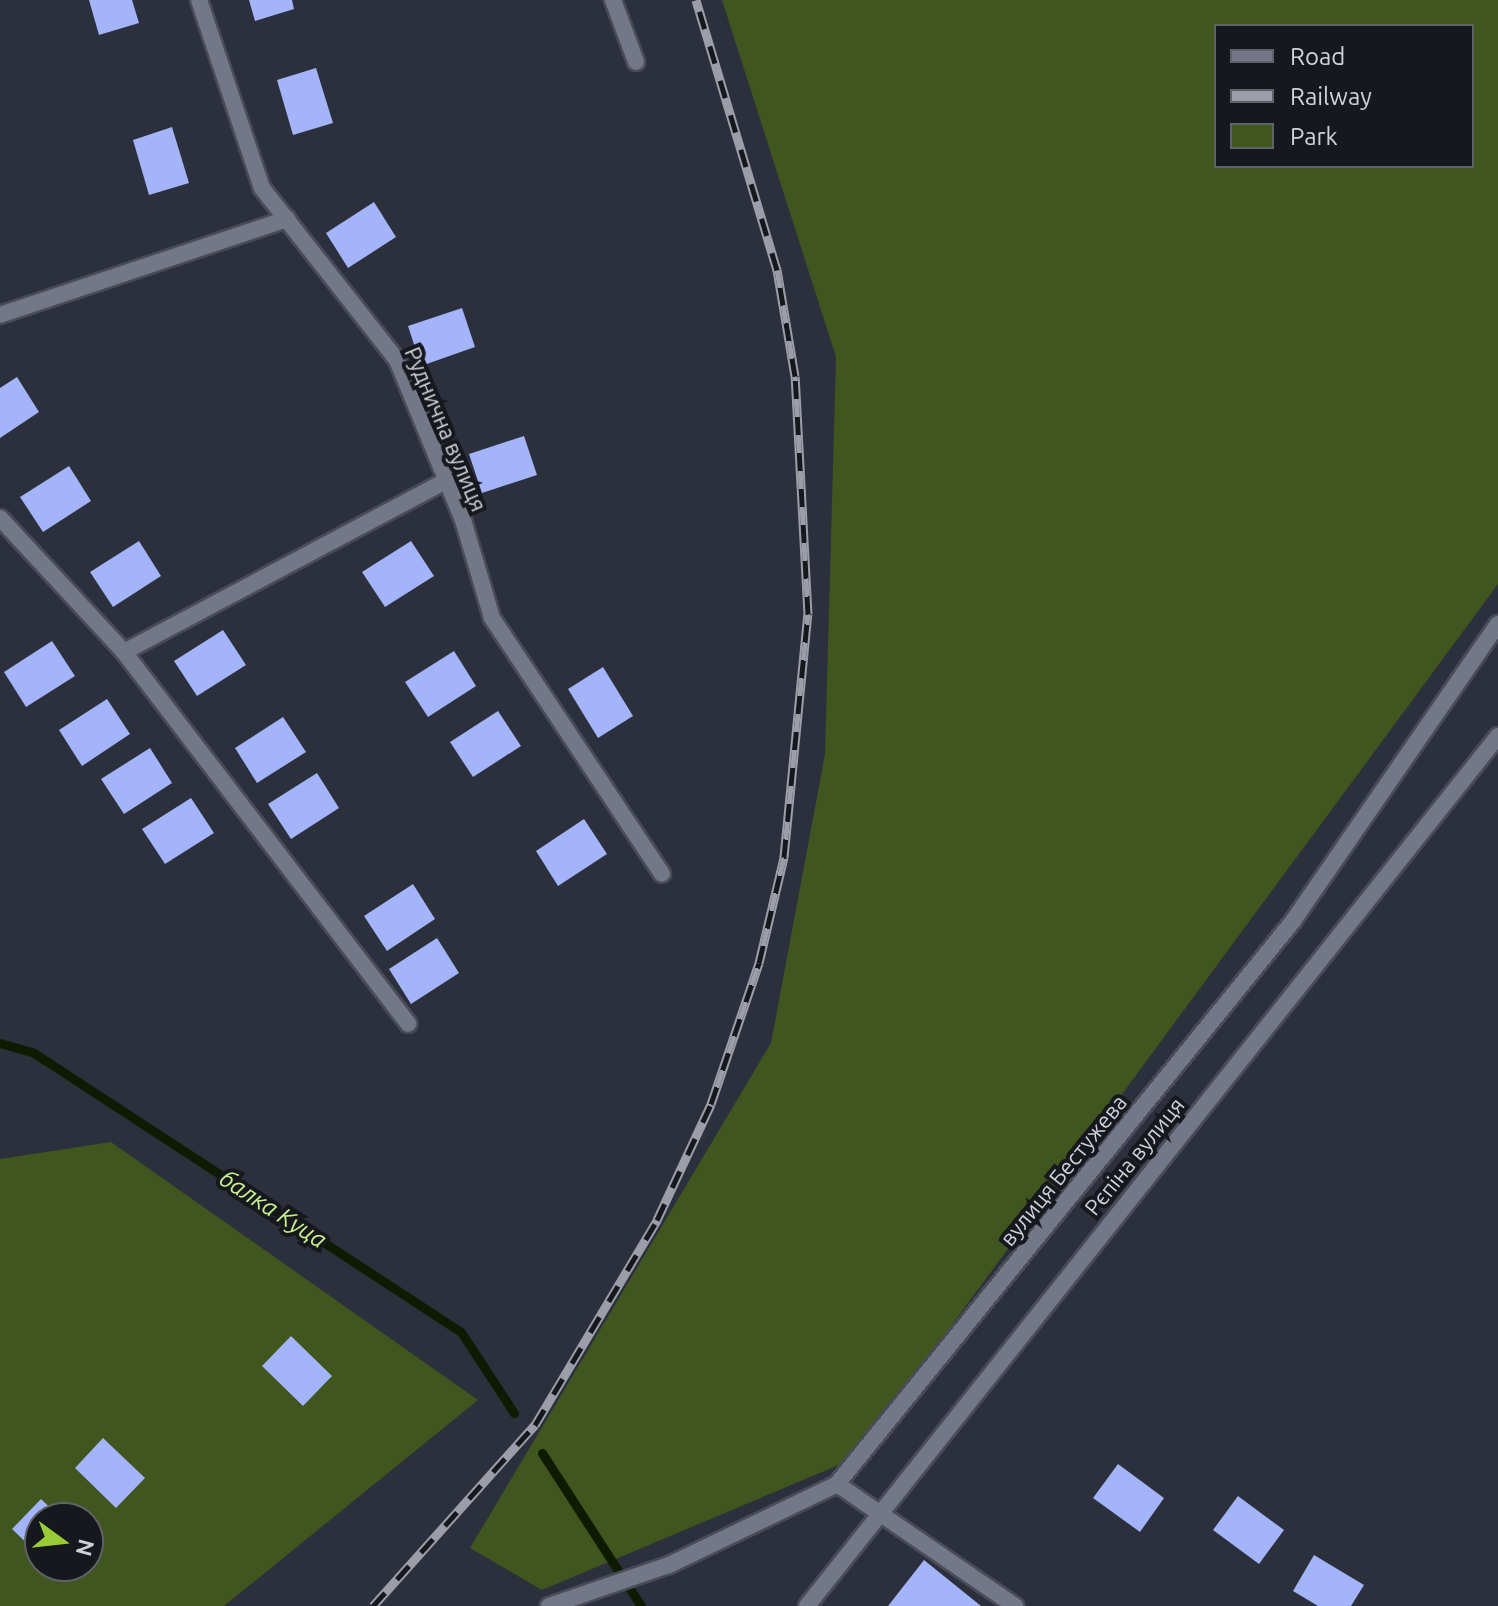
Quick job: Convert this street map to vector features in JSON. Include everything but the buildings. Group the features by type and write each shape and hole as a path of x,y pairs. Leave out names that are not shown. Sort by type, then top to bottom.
{"street":[{"name":"Руднична вулиця","path":"199,0 262,188 397,360 447,480 492,618 662,874"},
{"path":"613,0 636,62"},
{"path":"0,315 287,219"},
{"path":"124,652 447,480"},
{"path":"0,518 124,652 408,1024"},
{"name":"вулиця Бестужева","path":"549,1606 669,1565 837,1484 1293,921 1498,624"},
{"name":"Рєпіна вулиця","path":"807,1606 878,1512 1498,736"},
{"path":"837,1484 1015,1606"}],"green space":[{"path":"722,0 1498,0 1498,584 853,1459 542,1590 470,1548 771,1043 825,754 836,357"},
{"path":"111,1142 478,1400 224,1606 0,1606 0,1159"}],"waterway":[{"name":"балка Куца","path":"0,1043 34,1053 461,1332 514,1413"},
{"name":"балка Куца","path":"542,1453 641,1606"}],"railway":[{"path":"373,1606 535,1425 657,1220 711,1104 759,963 784,857 808,614 795,376 777,270 696,0"}]}
